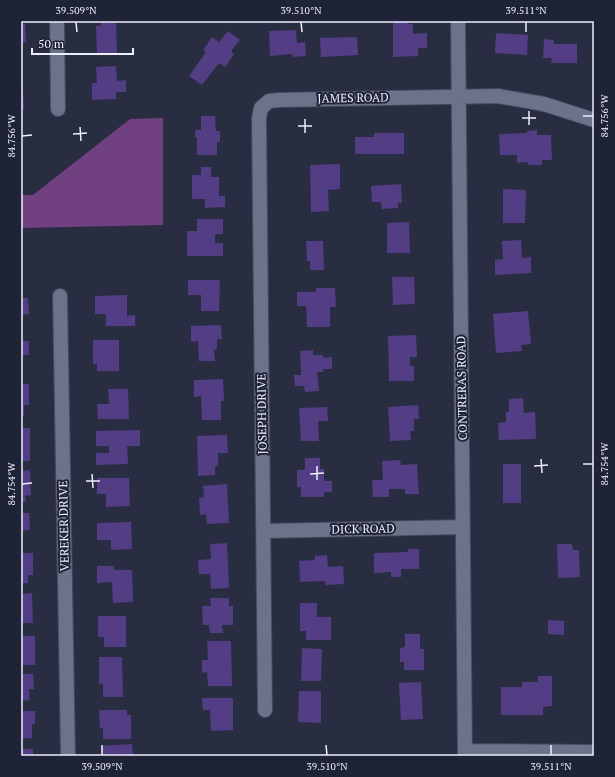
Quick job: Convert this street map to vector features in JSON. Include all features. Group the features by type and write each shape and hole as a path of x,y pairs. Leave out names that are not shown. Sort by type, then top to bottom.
{"street":[{"path":"57,21 58,109"},
{"name":"CONTRERAS ROAD","path":"458,21 465,753"},
{"name":"JAMES ROAD","path":"259,118 261,108 269,101 279,100 498,96 544,104 593,119"},
{"name":"JOSEPH DRIVE","path":"259,118 265,710"},
{"name":"VEREKER DRIVE","path":"60,296 68,756"},
{"name":"DICK ROAD","path":"264,531 463,528"},
{"path":"465,753 571,754 594,752"}],"shaded area":[{"path":"163,118 163,225 21,228 21,195 33,195 130,119"}],"building":[{"path":"101,21 116,21 117,53 97,53 96,26 101,26"},
{"path":"393,21 408,21 408,24 413,24 413,34 427,33 427,48 418,48 418,56 393,57"},
{"path":"21,24 25,24 26,42 21,43"},
{"path":"296,30 297,43 305,42 306,56 293,57 292,54 270,56 269,31"},
{"path":"228,31 240,40 231,51 234,54 225,67 219,63 202,85 189,76 206,52 203,50 212,37 219,42"},
{"path":"496,33 528,35 527,55 495,53"},
{"path":"357,37 358,55 321,57 320,38"},
{"path":"544,39 554,40 554,44 577,44 577,63 551,63 552,58 543,58"},
{"path":"116,66 117,81 126,80 126,92 116,92 116,99 92,100 92,83 97,83 96,67"},
{"path":"21,74 24,109 21,110"},
{"path":"201,116 215,116 216,131 220,131 220,142 217,142 217,155 197,155 197,137 195,137 195,130 201,130"},
{"path":"537,130 537,135 551,135 552,160 542,160 542,165 528,165 528,162 517,163 517,155 500,155 499,134 527,133 527,131"},
{"path":"374,133 404,133 404,154 355,154 355,137 374,137"},
{"path":"340,164 340,189 328,190 329,211 311,212 310,165"},
{"path":"201,167 211,167 211,177 219,177 219,196 225,196 225,207 205,208 205,199 192,199 192,175 201,175"},
{"path":"401,184 402,203 398,203 398,208 382,209 381,202 372,202 371,186"},
{"path":"503,189 526,190 525,223 503,223"},
{"path":"197,219 223,219 223,234 215,234 215,243 223,243 223,256 187,256 187,231 197,231"},
{"path":"409,222 410,253 387,253 387,223"},
{"path":"521,240 522,258 531,257 531,273 495,275 495,260 503,259 502,241"},
{"path":"306,241 323,241 324,270 310,270 310,261 307,261"},
{"path":"392,277 414,277 415,304 393,305"},
{"path":"188,280 220,280 219,311 201,311 201,295 188,295"},
{"path":"316,288 335,288 336,307 330,307 330,327 307,327 306,306 297,306 297,292 316,292"},
{"path":"127,295 127,316 135,315 135,326 106,326 106,314 95,314 95,296"},
{"path":"21,298 28,298 29,314 21,315"},
{"path":"528,311 531,344 521,345 522,351 496,353 493,314"},
{"path":"221,325 222,339 217,339 217,349 214,350 215,361 199,361 198,341 191,342 191,326"},
{"path":"416,335 417,357 410,357 410,366 414,366 414,381 389,381 388,336"},
{"path":"93,340 119,340 119,371 97,371 97,364 93,364"},
{"path":"21,341 29,341 29,355 21,355"},
{"path":"313,350 313,355 323,355 323,358 332,357 332,369 323,369 323,372 317,372 319,391 305,392 304,386 295,386 294,375 301,375 300,351"},
{"path":"223,379 224,401 221,401 221,420 202,420 201,396 194,397 194,380"},
{"path":"21,384 29,384 29,405 24,405 24,416 21,416"},
{"path":"108,389 128,389 129,419 98,419 97,404 109,404"},
{"path":"523,398 524,413 535,412 536,439 499,440 498,423 506,422 506,412 509,412 509,399"},
{"path":"418,405 419,419 414,419 414,431 410,431 411,440 390,441 388,407"},
{"path":"327,407 328,421 318,421 319,441 301,441 299,408"},
{"path":"21,428 30,428 30,461 21,461"},
{"path":"140,430 140,446 127,446 128,464 96,465 96,453 109,453 109,446 96,446 96,431"},
{"path":"227,435 228,453 218,453 218,466 215,466 215,475 198,476 197,436"},
{"path":"305,458 320,458 320,469 324,469 324,481 332,481 332,492 324,492 324,497 301,497 301,487 297,487 297,470 305,470"},
{"path":"400,460 401,465 417,464 419,494 405,494 405,489 389,489 389,497 373,497 372,480 383,480 382,461"},
{"path":"503,464 521,464 521,503 503,503"},
{"path":"30,470 31,495 25,496 26,502 21,502 21,471"},
{"path":"97,478 129,478 130,506 106,507 106,494 97,494"},
{"path":"227,484 229,523 207,524 206,514 200,515 199,498 204,497 203,486"},
{"path":"21,513 29,513 30,530 21,531"},
{"path":"131,522 132,549 111,550 111,540 97,540 97,523"},
{"path":"227,543 229,588 211,589 210,574 199,574 198,560 211,559 210,544"},
{"path":"557,544 572,544 573,550 579,550 580,577 558,578"},
{"path":"408,549 419,549 419,569 401,569 401,577 391,577 391,572 374,573 374,553 408,552"},
{"path":"21,553 33,553 33,575 28,575 28,583 21,583"},
{"path":"327,555 328,567 343,566 344,584 326,585 325,581 300,582 299,561 315,560 315,556"},
{"path":"97,566 114,566 114,570 132,570 133,602 113,603 112,582 97,583"},
{"path":"32,593 33,623 21,623 21,594"},
{"path":"210,598 229,598 229,606 233,606 233,625 222,625 223,633 210,633 209,625 203,625 202,606 211,606"},
{"path":"300,603 317,603 317,617 331,617 331,640 306,640 306,631 300,631"},
{"path":"98,616 126,616 126,647 104,647 104,637 98,637"},
{"path":"548,620 564,621 564,635 548,634"},
{"path":"405,634 420,634 420,649 424,649 424,670 404,670 404,662 400,662 400,648 405,647"},
{"path":"21,636 35,636 35,665 21,665"},
{"path":"207,641 231,641 232,686 208,686 207,672 202,673 202,660 208,660"},
{"path":"302,648 322,649 321,681 301,681"},
{"path":"99,657 122,657 123,697 103,697 103,684 99,684"},
{"path":"21,674 33,674 34,689 29,689 30,700 21,701"},
{"path":"538,676 552,676 552,706 543,707 543,715 501,715 501,687 522,687 522,682 538,682"},
{"path":"421,682 423,719 401,720 399,683"},
{"path":"299,691 321,691 321,723 298,722"},
{"path":"202,698 233,698 233,730 211,731 210,710 203,710"},
{"path":"99,710 127,710 127,715 131,715 131,739 103,739 103,728 100,728"},
{"path":"21,711 35,711 35,724 32,724 32,738 21,739"},
{"path":"132,744 133,756 101,756 101,746"},
{"path":"21,749 33,749 33,756 21,756"}]}
